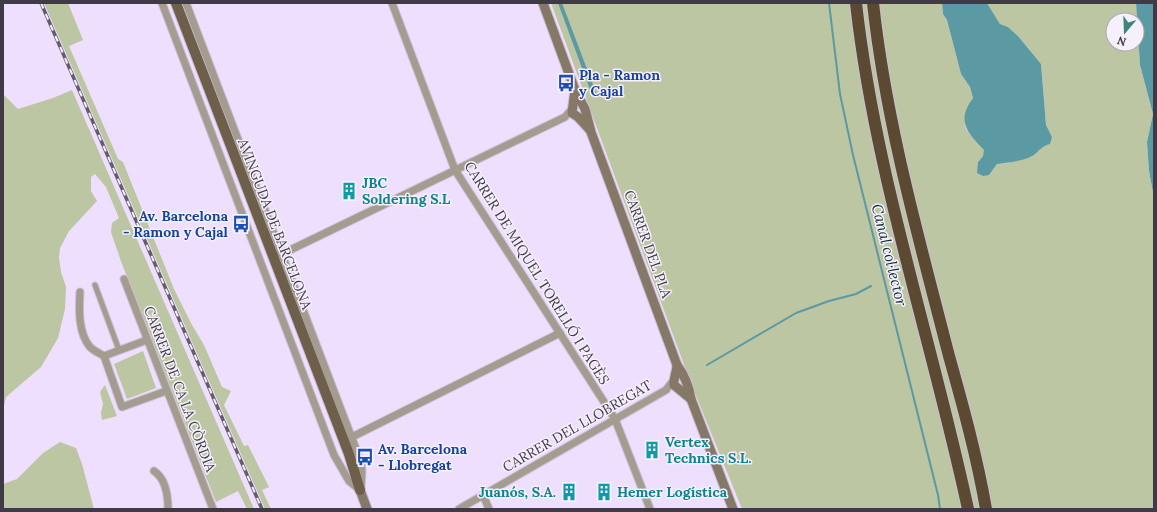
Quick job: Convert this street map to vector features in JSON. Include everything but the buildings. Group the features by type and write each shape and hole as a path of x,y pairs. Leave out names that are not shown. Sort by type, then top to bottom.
{"highway":[{"path":"856,3 866,76 880,147 954,441 968,509"},
{"path":"873,3 882,74 896,146 964,412 986,509"}],"main road":[{"name":"AVINGUDA DE BARCELONA","path":"176,3 277,254 353,453 360,490 367,509"},
{"name":"CARRER DEL PLA","path":"543,3 575,90 578,111 591,132 677,365 680,381"},
{"path":"680,381 691,399 733,509"}],"street":[{"name":"AVINGUDA DE BARCELONA","path":"162,3 330,445 349,481 360,490"},
{"name":"AVINGUDA DE BARCELONA","path":"186,3 277,254 352,437 353,453"},
{"name":"CARRER DE MIQUEL TORELLÓ I PAGÈS","path":"392,3 455,170 615,419 650,509"},
{"path":"277,254 578,111"},
{"name":"CARRER DE CA LA CÒRDIA","path":"124,279 166,391 213,509"},
{"path":"95,285 119,350"},
{"path":"80,292 80,319 86,340 91,348 104,356 122,406 166,391"},
{"path":"352,437 560,333"},
{"path":"104,356 147,340"},
{"name":"CARRER DEL LLOBREGAT","path":"459,509 666,390 673,390 680,381"},
{"path":"330,445 339,456 353,453"},
{"path":"154,471 158,473 168,494 168,509"},
{"path":"484,495 489,509"}],"shaded area":[{"path":"44,3 68,3 83,40 69,46 118,159 123,162 174,289 204,345 222,387 231,391 224,405 244,446 248,445 269,487 262,490 271,509 265,509"},
{"path":"551,3 942,3 943,14 947,20 961,74 970,87 973,98 966,112 966,128 985,149 983,156 978,162 989,175 997,164 1033,156 1052,137 1046,125 1041,64 1018,36 1008,27 1000,24 987,3 1136,3 1137,12 1105,12 1105,52 1139,52 1140,65 1153,114 1147,142 1149,171 1154,198 1154,509 742,509 690,381"},
{"path":"558,3 562,3 596,93 592,95"},
{"path":"942,3 987,3 1000,24 1008,27 1018,36 1041,64 1046,125 1052,137 1050,144 1027,158 997,164 989,175 983,176 977,173 978,162 983,156 984,150 973,138 966,126 965,113 973,98 970,87 961,74 947,20 943,14"},
{"path":"1136,3 1154,3 1154,198 1149,171 1147,142 1153,114 1140,65 1139,52 1145,52 1145,12 1137,12"},
{"path":"72,90 254,509 247,509 238,491 216,502 122,264 111,232 112,223 119,218 106,187 95,174 91,177 91,191 97,201 69,231 60,248 59,258 61,272 66,287 65,309 58,338 41,367 6,397 3,410 3,94 18,109 53,98"},
{"path":"143,351 156,388 127,399 114,364"},
{"path":"105,385 117,416 102,420 101,413 103,404 100,392"},
{"path":"60,442 76,448 82,464 94,509 3,509 3,484 17,479 43,453"}],"waterway":[{"name":"Canal col·lector","path":"829,3 840,94 853,155 938,495 940,509"},
{"path":"707,365 796,313 829,301 856,294 871,286"}],"railway":[{"path":"41,3 262,509"}],"place":[{"name":"Pla - Ramon y Cajal","path":"566,83"},
{"name":"JBC Soldering S.L","path":"349,191"},
{"name":"Av. Barcelona - Ramon y Cajal","path":"241,224"},
{"name":"Vertex Technics S.L.","path":"652,450"},
{"name":"Av. Barcelona - Llobregat","path":"365,457"},
{"name":"Juanós, S.A.","path":"569,492"},
{"name":"Hemer Logística","path":"604,492"}]}
